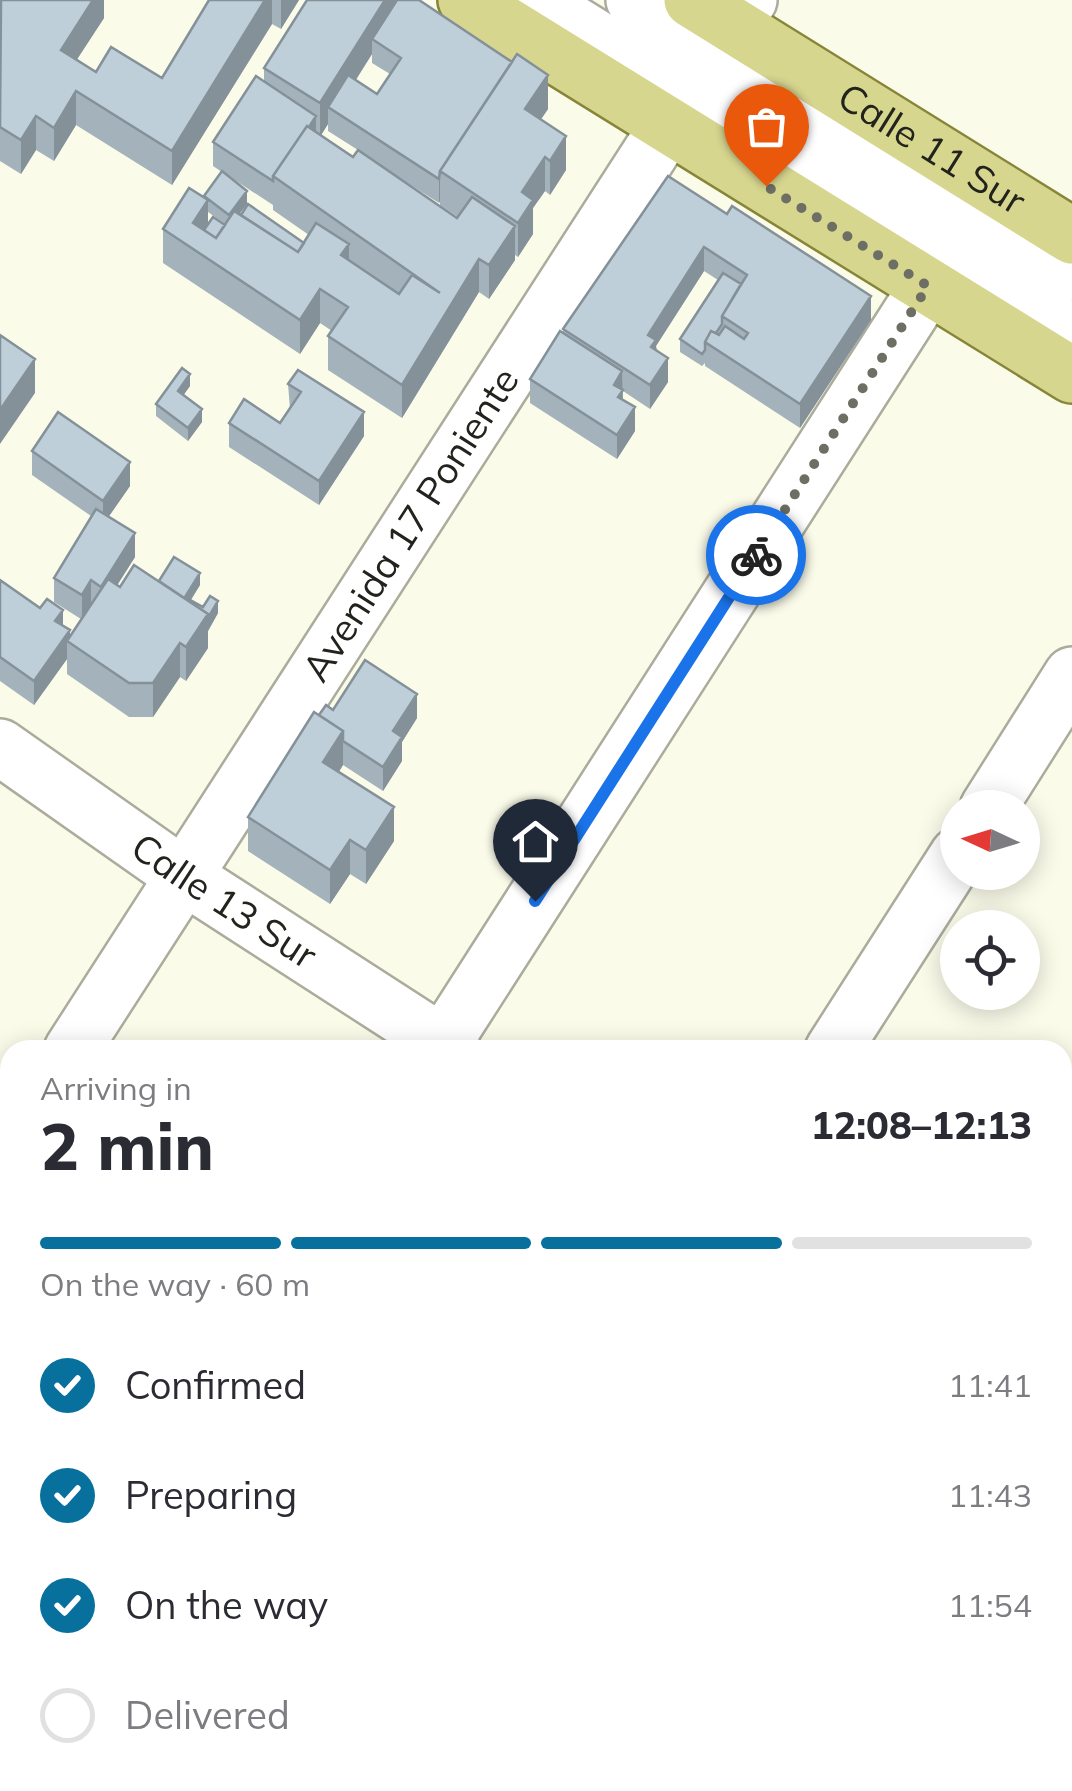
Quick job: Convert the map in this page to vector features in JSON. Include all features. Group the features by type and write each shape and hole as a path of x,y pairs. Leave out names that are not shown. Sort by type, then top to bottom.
{"main road":[{"name":"Calle 11 Sur","path":"466,0 708,50 1072,236"},
{"name":"Calle 11 Sur","path":"708,50 928,286 1072,375"}],"street":[{"path":"535,0 708,50 1072,332"},
{"path":"634,0 708,50 1072,272"},
{"name":"Avenida 17 Poniente","path":"78,1040 708,50"},
{"path":"452,1040 928,286"},
{"path":"999,790 1072,675"},
{"name":"Calle 13 Sur","path":"0,748 182,875 437,1040"},
{"path":"839,1040 940,883"}],"building":[{"path":"1,0 93,0 61,50 96,72 111,47 162,78 209,0 265,0 172,151 76,91 54,128 36,116 21,140 0,127"},
{"path":"307,0 385,0 320,103 264,68"},
{"path":"397,0 419,0 512,62 440,171 439,179 328,107 348,75 377,94 401,58 372,39"},
{"path":"517,54 548,75 525,109 566,136 550,161 545,157 522,192 533,200 518,223 440,171"},
{"path":"256,76 316,116 273,181 213,142"},
{"path":"307,126 353,157 358,150 457,218 472,197 515,226 489,265 479,259 402,385 328,336 348,307 320,289 300,320 163,229 189,188 208,200 193,223 216,238 234,211 298,252 316,223 349,244 341,255 399,294 412,275 440,293 273,176"},
{"path":"222,171 247,191 229,215 204,196"},
{"path":"668,176 727,214 732,206 871,296 800,404 705,342 711,331 719,335 725,326 744,339 748,333 722,316 747,275 704,247 648,335 656,340 651,347 668,358 650,385 563,329"},
{"path":"248,204 304,243 298,252 241,215"},
{"path":"213,217 225,225 216,238 204,230"},
{"path":"723,273 741,284 722,316 722,324 716,333 711,331 702,354 680,339"},
{"path":"560,331 622,371 614,385 623,390 618,397 635,407 617,435 530,379"},
{"path":"0,335 35,359 0,410"},
{"path":"182,368 190,374 178,391 202,409 188,428 156,404"},
{"path":"298,370 364,412 319,481 229,423 244,399 280,423 301,392 288,384"},
{"path":"58,412 130,462 103,501 32,451"},
{"path":"96,509 135,533 101,587 91,580 82,595 54,578"},
{"path":"174,557 200,573 185,597 203,607 210,596 218,601 208,618 208,614 159,581"},
{"path":"134,565 208,614 186,647 180,643 153,683 129,683 67,641 108,579 120,587"},
{"path":"0,580 40,608 47,599 63,610 55,621 70,630 34,681 0,657"},
{"path":"365,660 417,694 393,731 402,737 383,767 343,741 343,731 319,715 326,705 333,710"},
{"path":"314,712 343,731 323,762 394,807 366,850 350,840 330,870 248,817"}],"way so far":[{"path":"756,555 928,286 766,186"}],"route":[{"path":"535,901 756,555"}]}
